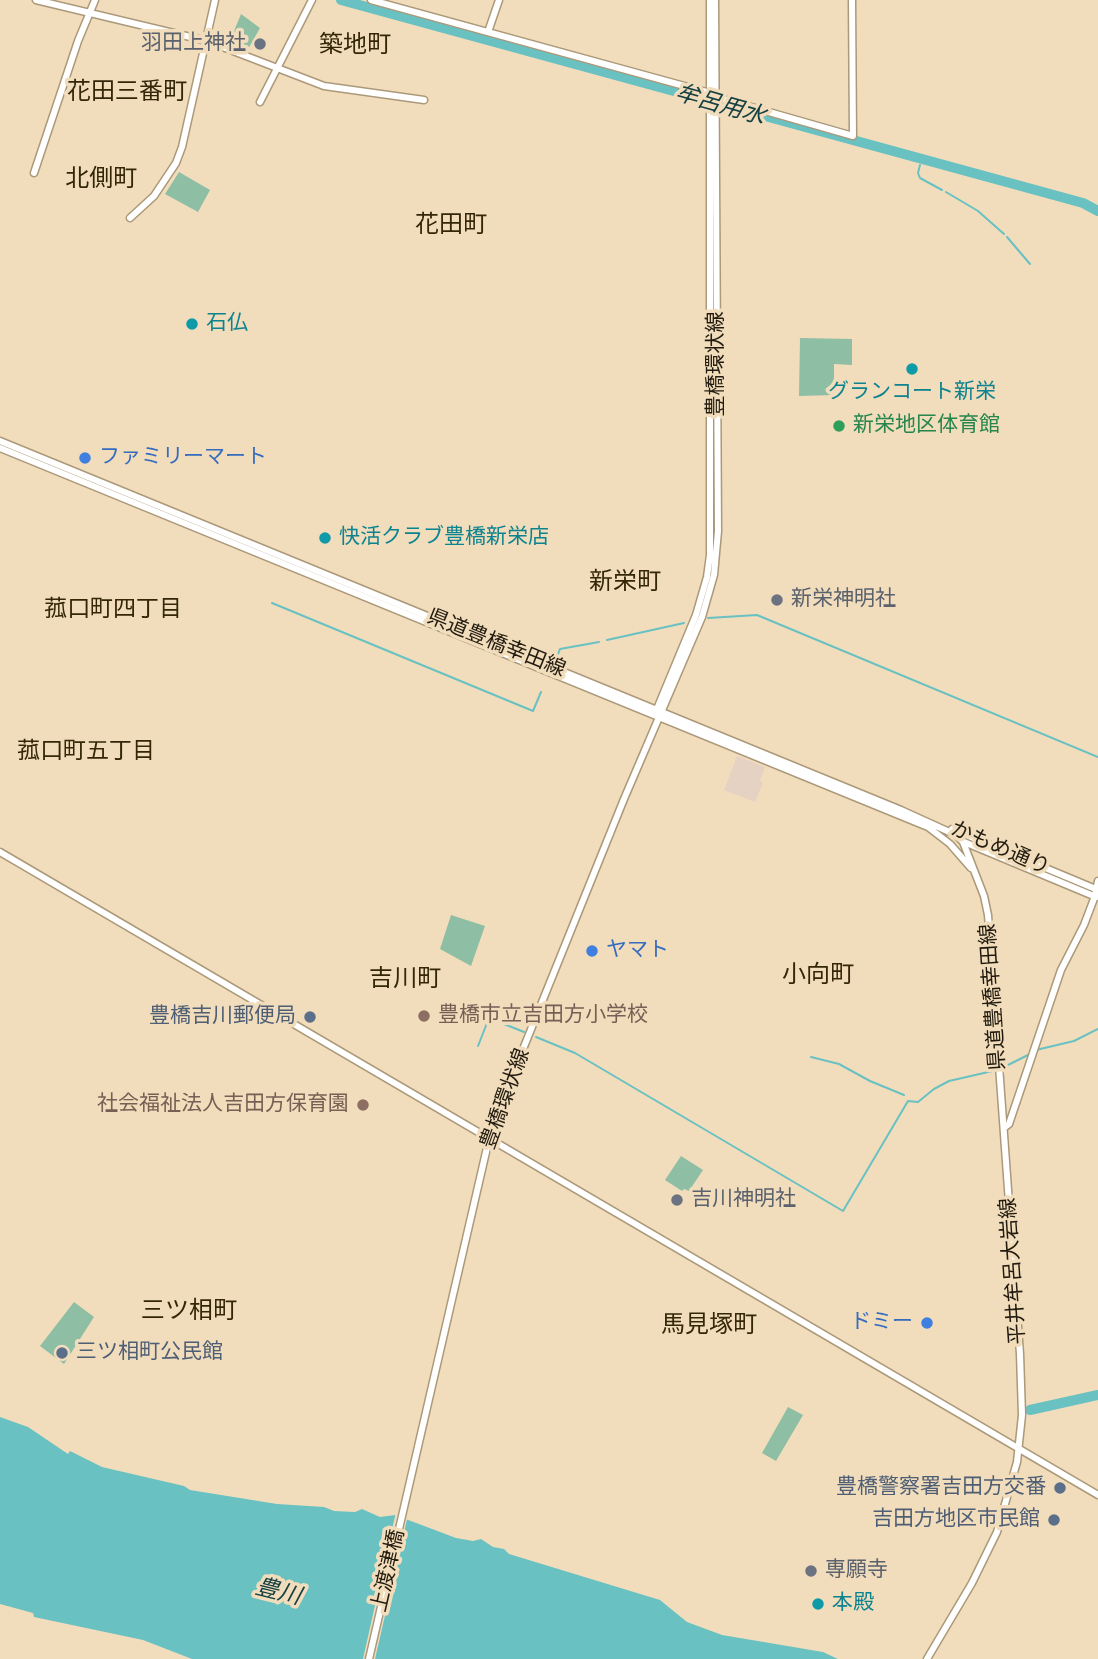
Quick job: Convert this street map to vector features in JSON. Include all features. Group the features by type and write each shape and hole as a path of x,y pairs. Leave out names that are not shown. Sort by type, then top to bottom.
{"main road":[{"path":"36,0 207,41 324,86 424,100"},
{"path":"34,173 88,12 95,0"},
{"path":"130,218 154,196 176,163 188,125 215,0"},
{"path":"260,102 312,0"},
{"path":"371,0 488,32 713,100 853,136 852,0"},
{"path":"488,32 499,0"},
{"name":"豊橋環状線","path":"710,0 713,100"},
{"name":"豊橋環状線","path":"409,1483 488,1140 659,713 708,577 715,0"},
{"name":"県道豊橋幸田線","path":"0,441 928,827 950,844 972,869 984,897 988,915 1004,1128"},
{"name":"県道豊橋幸田線","path":"0,448 901,810 956,835 963,842"},
{"name":"かもめ通り","path":"901,810 977,839 1097,893"},
{"name":"かもめ通り","path":"928,827 963,842 969,848 1097,893"},
{"path":"972,869 968,860 969,848 977,839"},
{"path":"0,852 1098,1495"},
{"path":"972,869 975,858 986,852"},
{"name":"平井牟呂大岩線","path":"927,1659 977,1573 997,1532 1011,1490 1022,1415 1004,1128 1009,1124 1061,970 1076,943 1097,893 1098,881"},
{"name":"上渡津橋","path":"369,1659 409,1483"}],"shaded area":[{"path":"737,756 765,767 760,781 763,783 755,802 724,790"}],"green space":[{"path":"241,14 260,28 247,51 229,43"},
{"path":"179,172 210,190 198,212 165,194"},
{"path":"800,338 852,339 852,365 834,364 834,395 799,396"},
{"path":"451,915 485,926 471,966 440,949"},
{"path":"681,1156 703,1170 689,1191 682,1191 665,1180"},
{"path":"74,1302 94,1317 64,1364 40,1346"},
{"path":"788,1407 803,1415 776,1461 762,1453"}],"water":[{"name":"豊川","path":"0,1417 28,1427 68,1454 70,1451 102,1467 184,1486 190,1490 277,1504 324,1507 334,1511 355,1512 362,1509 380,1517 395,1515 456,1538 473,1541 481,1539 509,1554 660,1600 687,1622 722,1635 823,1652 838,1659 192,1659 143,1640 34,1617 33,1613 0,1604"}],"pier":[{"path":"396,1512 408,1515 375,1659 363,1659"}],"waterway":[{"name":"牟呂用水","path":"341,0 1083,203 1098,211"},
{"path":"920,165 920,178 942,190"},
{"path":"946,192 978,211 1004,234"},
{"path":"1007,237 1030,264"},
{"path":"272,603 533,711 541,692"},
{"path":"708,618 757,615 1098,757"},
{"path":"607,640 684,623"},
{"path":"555,662 560,649 599,642"},
{"path":"478,1046 489,1018 524,1032"},
{"path":"1036,1050 1074,1041 1098,1029"},
{"path":"536,1037 575,1053 843,1211 908,1101 918,1102 949,1081 997,1070"},
{"path":"1002,1068 1032,1053"},
{"path":"811,1057 839,1064 904,1095"},
{"path":"1030,1410 1098,1395"}],"place":[{"name":"羽田上神社","path":"260,44"},
{"name":"石仏","path":"192,324"},
{"name":"グランコート新栄","path":"912,369"},
{"name":"新栄地区体育館","path":"839,426"},
{"name":"ファミリーマート","path":"85,458"},
{"name":"快活クラブ豊橋新栄店","path":"325,538"},
{"name":"新栄神明社","path":"777,600"},
{"name":"ヤマト","path":"592,951"},
{"name":"豊橋市立吉田方小学校","path":"424,1016"},
{"name":"豊橋吉川郵便局","path":"310,1017"},
{"name":"社会福祉法人吉田方保育園","path":"363,1105"},
{"name":"吉川神明社","path":"677,1200"},
{"name":"ドミー","path":"927,1323"},
{"name":"三ツ相町公民館","path":"62,1353"},
{"name":"豊橋警察署吉田方交番","path":"1060,1488"},
{"name":"吉田方地区市民館","path":"1054,1520"},
{"name":"専願寺","path":"811,1571"},
{"name":"本殿","path":"818,1604"}],"district":[{"name":"築地町","path":"355,46"},
{"name":"花田三番町","path":"127,93"},
{"name":"北側町","path":"101,180"},
{"name":"花田町","path":"451,226"},
{"name":"新栄町","path":"625,583"},
{"name":"菰口町四丁目","path":"113,610"},
{"name":"菰口町五丁目","path":"86,752"},
{"name":"小向町","path":"818,976"},
{"name":"吉川町","path":"405,980"},
{"name":"三ツ相町","path":"189,1312"},
{"name":"馬見塚町","path":"709,1326"}]}
